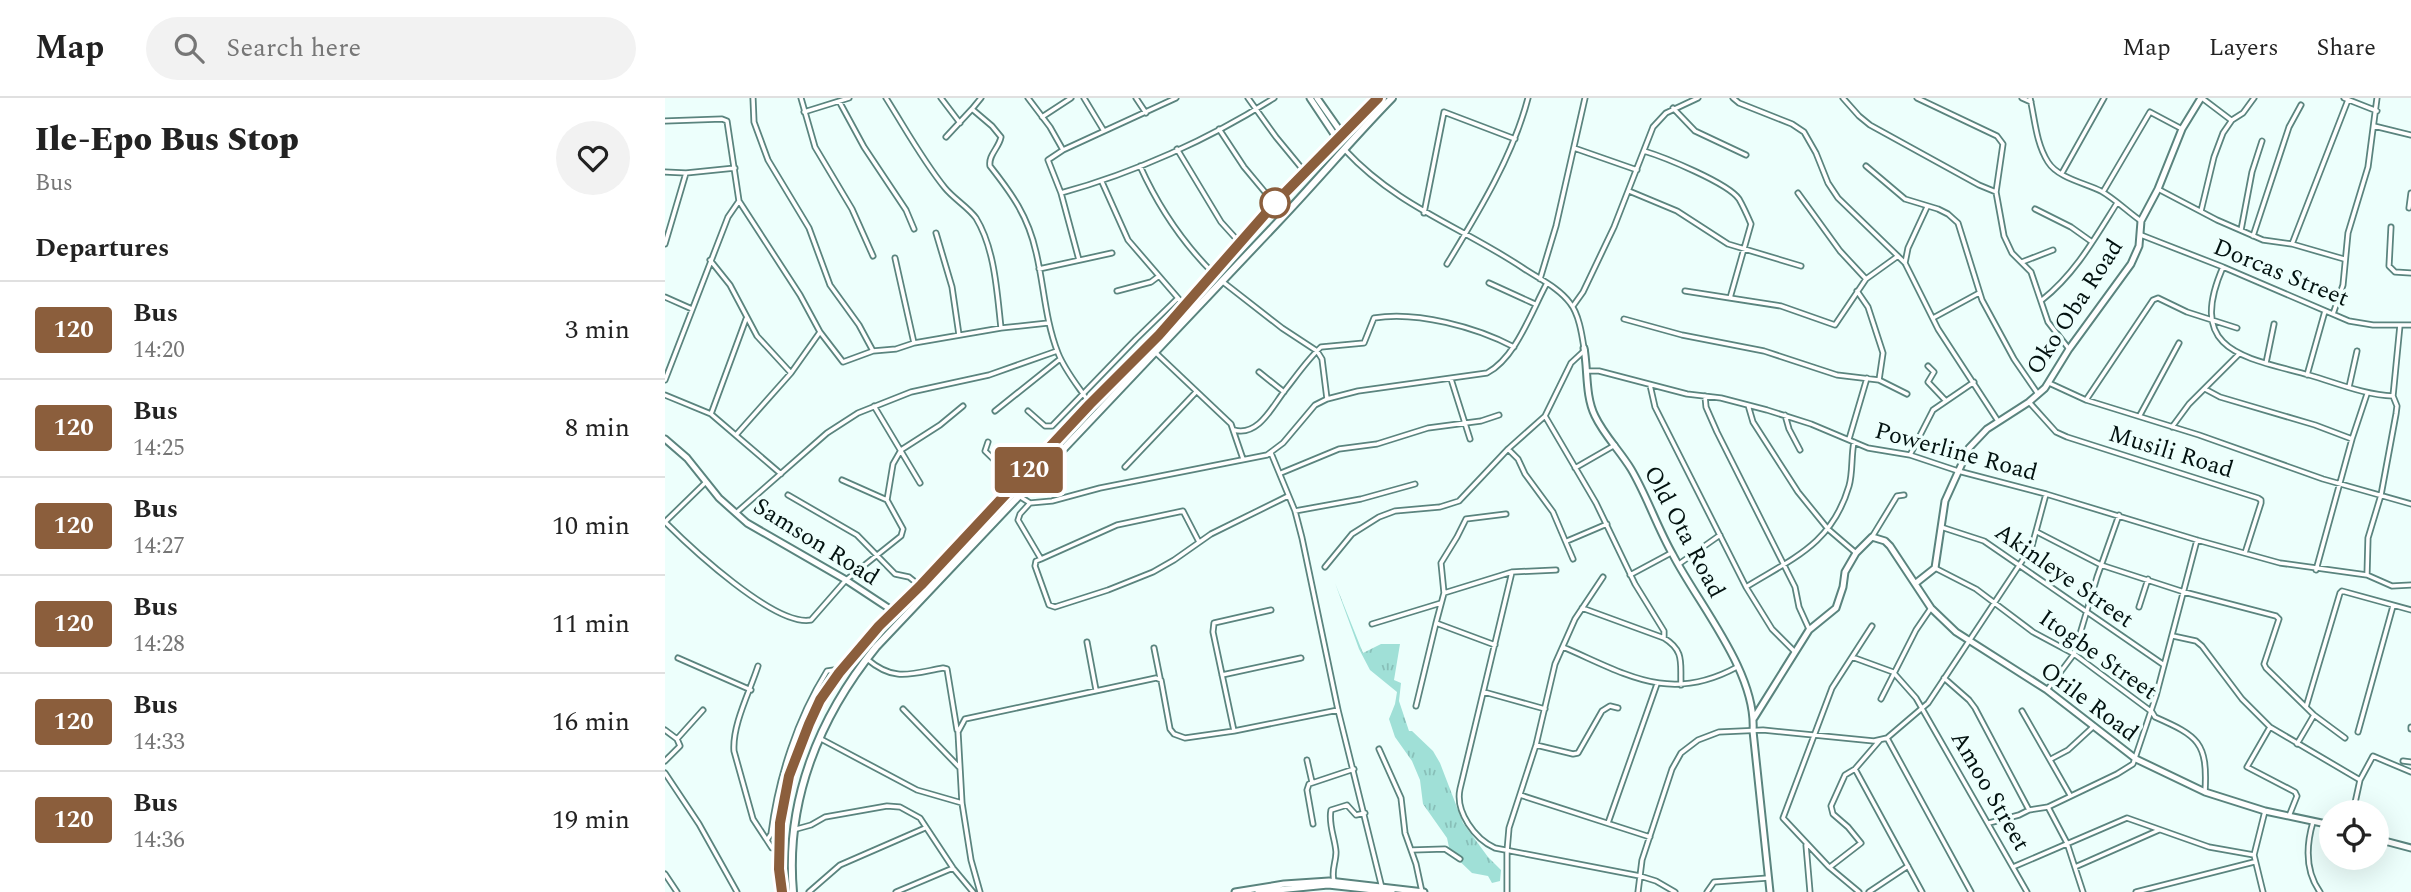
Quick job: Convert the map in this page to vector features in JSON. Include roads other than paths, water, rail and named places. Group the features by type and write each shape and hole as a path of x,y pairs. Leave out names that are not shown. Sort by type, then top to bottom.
{"highway":[{"path":"793,892 793,830 803,779 819,738 843,691 867,658 1155,352 1161,338 1184,305 1274,204 1378,98"},
{"path":"782,892 779,850 782,811 792,767 820,700 839,673 893,611 921,585 1090,404 1221,280 1392,98"}],"street":[{"path":"753,98 754,122 768,160 809,228 830,285 859,325 873,351"},
{"path":"801,98 815,147 852,209 873,256"},
{"path":"803,112 849,98"},
{"path":"886,98 942,185 978,222 987,244 1001,328"},
{"path":"941,98 960,123"},
{"path":"946,137 981,98"},
{"path":"1028,98 1063,150"},
{"path":"1042,117 1071,98"},
{"path":"1084,98 1104,131"},
{"path":"1136,98 1146,113"},
{"path":"1079,260 1061,193 1048,162 1063,150 1176,98"},
{"path":"1248,98 1305,172"},
{"path":"1061,193 1102,182 1140,166 1219,129 1275,98"},
{"path":"1310,98 1340,138"},
{"path":"1317,98 1340,138"},
{"path":"1447,264 1515,139 1528,98"},
{"path":"1540,279 1556,226 1585,98"},
{"path":"1345,150 1386,188 1547,283 1573,306 1583,292 1629,191 1651,132 1659,119 1682,101 1698,98"},
{"path":"1733,98 1739,103 1786,121 1804,132 1838,198 1905,262 1933,318 1999,422"},
{"path":"1843,98 1870,125 1996,192"},
{"path":"1917,98 2000,139 2003,151 1996,192 2004,236 2012,253 2031,271 2048,322 2069,349"},
{"path":"2022,98 2031,100 2038,139 2048,163 2061,173 2103,192 2141,221"},
{"path":"2061,173 2104,98"},
{"path":"2202,98 2232,120"},
{"name":"Oko Oba Road","path":"1935,568 1945,501 1958,471 1977,438 2029,402 2049,383 2069,349 2131,264 2139,246 2141,221 2158,189 2182,129 2202,98"},
{"path":"2201,211 2214,157 2223,133 2254,98"},
{"path":"2333,314 2343,285 2348,233 2368,167 2377,98"},
{"path":"2292,244 2346,99 2377,111"},
{"path":"839,101 864,147 905,210 913,229"},
{"path":"2253,236 2289,127 2301,106"},
{"path":"1674,108 1695,131 1747,155"},
{"path":"972,109 1001,137 990,159 990,166 1013,194 1025,217 1033,238 1048,323 1057,351 1090,404"},
{"path":"1424,212 1444,112 1515,139"},
{"path":"2103,192 2150,112 2182,129"},
{"path":"665,121 725,119 728,122 739,201 800,295 820,332 843,362 873,351 896,349 914,343 1048,323"},
{"path":"2374,127 2411,135"},
{"path":"1219,129 1244,167 1274,204"},
{"path":"2241,230 2252,172 2262,141"},
{"path":"1574,148 1637,170"},
{"path":"1177,149 1221,222 1241,243"},
{"path":"1644,151 1674,162 1736,196 1751,225 1730,298"},
{"path":"1140,166 1171,223 1213,273"},
{"path":"1865,166 1905,199 1948,214 1961,228 1979,293 2014,359 2038,394"},
{"path":"665,173 734,168"},
{"path":"665,243 686,173"},
{"path":"1102,182 1123,231 1184,305"},
{"path":"2158,189 2253,236 2344,259"},
{"path":"1629,191 1677,211 1728,244 1801,265"},
{"path":"1798,193 1840,251 1866,279"},
{"path":"2409,208 2411,193"},
{"path":"665,380 710,260 728,217 739,201"},
{"path":"2041,301 2062,284 2117,203"},
{"path":"1905,262 1927,207"},
{"path":"2035,209 2064,222 2092,242"},
{"path":"2391,227 2389,266 2395,272 2411,273"},
{"path":"936,233 952,287 958,335"},
{"name":"Dorcas Street","path":"2141,235 2333,314 2361,323 2411,325"},
{"path":"2022,262 2053,250"},
{"path":"1039,269 1112,253"},
{"path":"1685,291 1781,306 1835,325 1866,279 1898,256"},
{"path":"895,258 914,343"},
{"path":"710,260 730,285 757,336 791,373"},
{"path":"2223,267 2212,296 2211,321 2222,343 2239,354 2266,363 2368,393 2393,396"},
{"path":"1117,291 1151,282 1159,276"},
{"path":"1221,280 1282,328 1317,351 1322,359 1327,399"},
{"path":"1489,283 1536,304"},
{"path":"1019,495 1030,503 1052,501 1100,488 1271,453 1315,405 1327,399 1358,391 1491,372 1514,346 1547,283"},
{"path":"1857,291 1868,307 1883,353 1879,380"},
{"path":"1933,318 1979,293"},
{"path":"665,297 692,309"},
{"path":"1028,411 1045,426 1051,427 1178,298"},
{"path":"2086,400 2153,300 2162,299 2187,312 2237,328"},
{"name":"Old Ota Road","path":"1573,306 1585,349 1594,415 1635,475 1671,552 1738,666 1748,690 1754,719 1753,731 1770,892"},
{"path":"2307,375 2325,311"},
{"path":"1234,430 1241,432 1261,421 1317,351 1325,345 1364,343 1371,320 1378,317 1428,320 1492,335 1514,346"},
{"path":"711,414 746,319"},
{"path":"1624,319 1682,335 1764,351 1837,375 1879,380 1907,394"},
{"path":"2266,363 2274,324"},
{"path":"2367,575 2368,538 2381,495 2396,414 2397,406 2393,396 2400,325"},
{"path":"736,435 791,373 820,332"},
{"path":"2140,416 2179,343"},
{"path":"1325,567 1352,534 1379,517 1395,511 1440,507 1459,502 1508,449 1545,416 1571,363 1585,349"},
{"path":"736,513 827,433 858,413 911,392 1000,372 1057,351"},
{"path":"2349,387 2357,351"},
{"path":"1155,352 1231,424 1243,459"},
{"path":"2172,427 2189,404 2239,354"},
{"path":"995,411 1060,359"},
{"path":"1928,366 1934,372 1928,382 1947,401"},
{"name":"Powerline Road","path":"1587,371 1599,371 1785,415 1868,448 1910,455 2245,553 2316,569 2367,575 2392,586 2411,585"},
{"path":"1259,372 1284,392"},
{"path":"1747,587 1799,557 1828,529 1850,485 1852,441 1867,378"},
{"path":"1451,379 1470,439"},
{"path":"1910,455 1933,410 1974,382"},
{"path":"2049,383 2086,400 2340,484 2411,504"},
{"path":"1650,385 1655,407 1747,587 1772,629 1796,652"},
{"path":"2205,389 2220,397 2315,425 2351,439"},
{"path":"1125,467 1196,392"},
{"path":"2316,569 2351,439 2368,393"},
{"path":"665,395 711,414 781,474"},
{"path":"1705,396 1706,407 1717,432 1795,587 1799,607 1809,629"},
{"name":"Musili Road","path":"2029,402 2056,432 2067,437 2261,500 2245,553"},
{"path":"1748,405 1750,417 1757,430 1770,445 1798,492 1828,529 1856,553"},
{"path":"874,406 920,483"},
{"path":"706,482 665,522 725,576 784,614 803,621 811,620 846,580 903,533 887,499 891,473 901,450 940,425 963,406"},
{"path":"1280,473 1339,449 1377,444 1428,428 1481,421 1499,415"},
{"path":"1785,415 1800,450"},
{"path":"1545,416 1607,524 1630,575 1651,614 1664,631 1664,638"},
{"name":"Samson Road","path":"665,439 677,448 719,498 762,533 846,580 893,611"},
{"path":"988,442 985,451 1017,482"},
{"path":"1575,468 1615,445"},
{"path":"1508,449 1518,459 1525,474 1553,513 1573,559"},
{"path":"1271,453 1295,511 1313,583 1338,710 1382,890"},
{"path":"842,480 887,499"},
{"path":"1295,511 1361,499 1415,484"},
{"path":"1638,892 1642,860 1672,769 1681,753 1707,735 1719,732 1783,731 1880,740 1887,738 1928,703 1968,639 2020,565 2037,532 2046,494"},
{"path":"788,495 857,535 895,574 909,577 921,585"},
{"path":"1754,719 1809,629 1836,608 1845,572 1856,553 1872,537 1892,502 1897,496 1904,495"},
{"path":"1199,542 1183,511 1117,525 1036,561 1035,566 1049,605 1055,607 1143,576 1174,560 1199,542 1288,496"},
{"path":"1030,503 1018,520 1041,559"},
{"path":"1416,706 1444,593 1441,563 1465,519 1506,514"},
{"path":"2047,690 2074,654 2119,515"},
{"path":"1567,541 1607,524"},
{"name":"Akinleye Street","path":"1940,526 1977,537 2164,665"},
{"path":"2037,532 2101,565 2279,619 2264,664 2314,715 2345,738"},
{"path":"1678,565 1720,535"},
{"name":"Orile Road","path":"1872,537 1885,541 1890,546 1931,608 1968,639 2047,690 2136,759 2205,792 2265,811 2319,823"},
{"path":"1989,823 2048,807 2133,764 2152,712 2197,540"},
{"path":"1630,575 1671,552"},
{"path":"1916,583 1935,568"},
{"name":"Itogbe Street","path":"1935,568 1994,601 2033,632 2074,654 2152,712 2155,717 2189,733 2198,742 2205,760 2205,792"},
{"path":"1444,593 1512,572 1556,570"},
{"path":"1512,572 1458,797 1459,806 1481,840 1495,848 1640,876 1675,892"},
{"path":"1507,892 1509,828 1536,745 1555,664 1582,607 1603,577"},
{"path":"2139,607 2148,579"},
{"path":"2306,706 2342,591 2411,610"},
{"path":"1372,624 1441,603"},
{"path":"2358,732 2394,605"},
{"path":"1582,607 1664,638 1676,646 1680,653 1681,685"},
{"path":"1881,699 1916,630 1931,608"},
{"path":"1234,731 1213,632 1214,623 1271,610"},
{"path":"1436,623 1495,645"},
{"path":"1860,892 1806,845 1783,818 1812,735 1832,688 1872,626"},
{"path":"2172,636 2196,641 2203,646 2242,699 2270,727 2360,780"},
{"path":"1087,642 1096,690"},
{"path":"1563,647 1637,679 1657,684 1681,685 1724,673 1738,666"},
{"path":"1154,648 1170,729 1174,734 1185,738 1338,710"},
{"path":"1851,656 1893,672"},
{"path":"678,658 751,690"},
{"path":"867,658 879,669 900,676 947,669 958,732 961,803 971,860 980,892"},
{"path":"1222,675 1301,658"},
{"path":"758,666 736,729 734,751 753,819 772,848 779,850"},
{"path":"767,840 771,834 782,776 812,698 827,671 834,670 839,673"},
{"name":"Amoo Street","path":"1893,672 1923,707 2027,892"},
{"path":"958,732 965,719 1160,678"},
{"path":"1943,678 1975,708 2029,810"},
{"path":"1608,823 1657,684"},
{"path":"1484,692 1545,709"},
{"path":"1536,745 1578,753 1602,711 1610,706 1618,708"},
{"path":"903,709 960,768"},
{"path":"677,739 703,710"},
{"path":"2022,711 2070,795"},
{"path":"2297,744 2314,715"},
{"path":"2051,760 2068,750 2094,726"},
{"path":"2270,727 2247,767 2295,792 2297,796 2289,816"},
{"path":"665,730 677,739 680,746 665,761"},
{"path":"819,738 917,790 961,803"},
{"path":"1887,738 1971,892"},
{"path":"1829,867 1861,843 1831,810 1845,775 1855,769 1880,740"},
{"path":"1258,892 1285,890 1310,884 1423,892 1403,824 1401,798 1379,749"},
{"path":"2356,800 2360,780 2374,756 2411,772"},
{"path":"1307,760 1312,782"},
{"path":"2403,761 2411,762"},
{"path":"1313,824 1307,787 1312,782 1354,769"},
{"path":"1855,769 1922,892"},
{"path":"665,773 699,824 737,892"},
{"path":"1520,795 1650,837"},
{"path":"1334,881 1332,870 1336,851 1330,822 1331,810 1347,805 1356,815 1365,813"},
{"path":"793,830 811,825 825,817 887,806 900,807 920,818 953,869 973,892"},
{"path":"2048,807 2067,843 2083,892"},
{"path":"2263,892 2254,855 2265,811"},
{"path":"2013,867 2122,819 2132,818 2209,847 2254,855"},
{"path":"2313,822 2307,858 2312,880 2320,892"},
{"path":"809,892 841,865 926,827"},
{"path":"2075,867 2161,829"},
{"path":"2389,842 2411,848"},
{"path":"1806,845 1810,892"},
{"path":"1412,850 1445,849 1460,859"},
{"path":"2136,892 2254,862"},
{"path":"1869,892 1908,865"},
{"path":"896,892 953,869"},
{"path":"665,874 677,892"},
{"path":"1707,892 1714,883 1768,878"},
{"path":"1235,892 1334,881 1392,892"}]}
